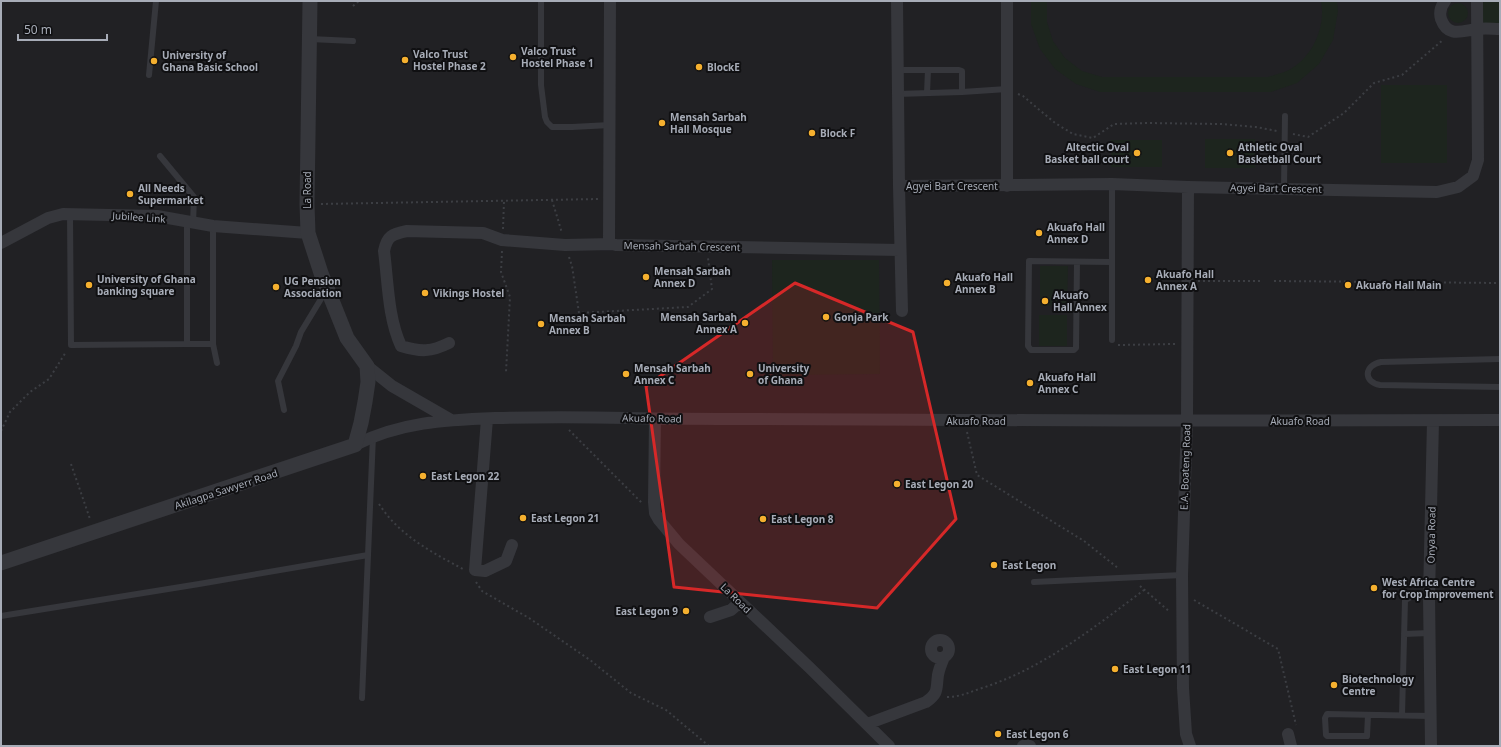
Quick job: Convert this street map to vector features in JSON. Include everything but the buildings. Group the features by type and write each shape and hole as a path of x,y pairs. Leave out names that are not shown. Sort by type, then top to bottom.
{"street":[{"name":"La Road","path":"310,1 307,204 308,233 327,288 347,338 367,366 392,386 451,420"},
{"name":"Mensah Sarbah Crescent","path":"610,1 609,241 612,244 900,250"},
{"path":"897,1 898,186 902,311"},
{"path":"1007,1 1007,186"},
{"path":"1445,1 1440,10 1440,17 1447,28 1453,32 1460,33 1478,28 1500,29"},
{"name":"Agyei Bart Crescent","path":"898,186 1112,184 1437,192 1458,187 1473,176 1478,160 1477,1"},
{"name":"E.A. Boateng Road","path":"1188,187 1186,420 1182,575 1183,688 1186,734 1190,746"},
{"name":"Jubilee Link","path":"1,243 56,215 70,214 157,216 213,226 308,233"},
{"path":"449,343 436,350 415,350 401,346 396,335 384,251 386,244 395,233 407,231 482,233 502,240 565,245 612,244"},
{"path":"355,446 361,423 368,382 367,366"},
{"name":"Akuafo Road","path":"451,420 556,416 965,421 1500,420"},
{"path":"487,418 475,570 485,571 506,561 512,545"},
{"name":"La Road","path":"655,418 654,502 655,513 659,520 679,544 889,746"},
{"name":"Akilagpa Sawyerr Road","path":"1,563 355,446 373,436 395,428 451,420"},
{"name":"Onyaa Road","path":"1430,746 1429,596 1433,421"},
{"path":"710,617 731,610 740,602"},
{"path":"867,724 926,702 934,696 938,686 938,675 944,656"},
{"path":"1291,746 1293,732"},
{"path":"1023,746 1030,746"}],"lane":[{"path":"149,76 156,1"},
{"path":"541,1 541,85 547,122 552,127 610,125"},
{"path":"310,39 353,41"},
{"path":"897,70 962,71 962,92"},
{"path":"927,92 928,70"},
{"path":"897,94 1006,89"},
{"path":"1284,188 1285,116"},
{"path":"160,156 194,197 190,223 187,344"},
{"path":"1112,184 1112,340"},
{"path":"70,214 71,345 214,344"},
{"path":"213,226 214,344 217,363"},
{"path":"1077,262 1076,348 1074,350 1031,350 1028,346 1029,261 1112,262"},
{"path":"284,410 278,381 296,346 301,332 327,288"},
{"path":"1500,359 1381,362 1374,363 1369,368 1368,373 1369,380 1373,384 1380,385 1500,387"},
{"path":"362,698 373,436"},
{"path":"1,616 368,555"},
{"path":"1034,582 1182,575"},
{"path":"1402,715 1405,600 1411,597 1429,596"},
{"path":"1404,634 1429,633"},
{"path":"1368,715 1367,736 1326,735 1325,718 1327,714 1430,716"}],"path":[{"path":"353,6 360,1"},
{"path":"1006,89 1023,96 1055,123 1073,134 1093,138 1114,124 1147,123 1221,124 1256,127 1308,137 1344,113 1374,83 1402,75 1453,32"},
{"path":"307,204 609,199"},
{"path":"552,200 572,266 579,312 688,307 712,289 707,246"},
{"path":"504,201 501,272 510,297 506,372"},
{"path":"1186,281 1261,281"},
{"path":"1274,281 1500,283"},
{"path":"1112,340 1114,345 1186,344"},
{"path":"1,431 10,412 30,392 49,379 71,345"},
{"path":"556,416 659,520"},
{"path":"965,421 977,475 1084,541 1183,622"},
{"path":"71,464 94,532"},
{"path":"371,492 384,513 402,531 439,556 466,570 475,570 476,584 482,590 529,618 590,660 632,693 666,710 709,746"},
{"path":"934,696 956,697 1001,682 1035,665 1071,645 1144,590"},
{"path":"1183,594 1278,649 1293,732"}],"highlighted area":[{"path":"795,283 913,332 956,519 877,608 674,587 646,386"}],"shaded area":[{"name":"University of Ghana","path":"1,1 1500,1 1500,746 1,746"},
{"path":"1031,1 1047,1 1047,22 1053,41 1065,58 1082,71 1102,77 1268,77 1289,70 1305,57 1311,49 1319,31 1322,11 1321,1 1337,1 1338,11 1333,40 1319,64 1297,83 1271,92 1100,92 1076,84 1055,69 1040,49 1031,24"},
{"path":"1484,2 1500,2 1500,23 1484,23 1481,21 1481,4"},
{"path":"1458,3 1465,6 1468,13 1465,20 1458,23 1451,20 1448,13 1451,6"},
{"path":"1381,85 1447,85 1447,163 1381,163"},
{"name":"Athletic Oval Basketball Court","path":"1205,139 1255,139 1255,168 1205,168"},
{"name":"Altectic Oval Basket ball court","path":"1111,140 1162,140 1162,167 1111,167"},
{"name":"Gonja Park","path":"772,260 879,260 880,374 773,375"},
{"path":"1040,266 1068,266 1067,306 1040,306"},
{"path":"1039,315 1067,315 1067,346 1039,346"}],"place":[{"name":"Valco Trust Hostel Phase 1","path":"513,57"},
{"name":"Valco Trust Hostel Phase 2","path":"405,60"},
{"name":"University of Ghana Basic School","path":"154,61"},
{"name":"BlockE","path":"699,67"},
{"name":"Mensah Sarbah Hall Mosque","path":"662,123"},
{"name":"Block F","path":"812,133"},
{"name":"Altectic Oval Basket ball court","path":"1137,153"},
{"name":"Athletic Oval Basketball Court","path":"1230,153"},
{"name":"All Needs Supermarket","path":"130,194"},
{"name":"Akuafo Hall Annex D","path":"1039,233"},
{"name":"Mensah Sarbah Annex D","path":"646,277"},
{"name":"Akuafo Hall Annex A","path":"1148,280"},
{"name":"Akuafo Hall Annex B","path":"947,283"},
{"name":"University of Ghana banking square","path":"89,285"},
{"name":"Akuafo Hall Main","path":"1348,285"},
{"name":"UG Pension Association","path":"276,287"},
{"name":"Vikings Hostel","path":"425,293"},
{"name":"Akuafo Hall Annex","path":"1045,301"},
{"name":"Gonja Park","path":"826,317"},
{"name":"Mensah Sarbah Annex A","path":"745,323"},
{"name":"Mensah Sarbah Annex B","path":"541,324"},
{"name":"Mensah Sarbah Annex C","path":"626,374"},
{"name":"University of Ghana","path":"750,374"},
{"name":"Akuafo Hall Annex C","path":"1030,383"},
{"name":"East Legon 22","path":"423,476"},
{"name":"East Legon 20","path":"897,484"},
{"name":"East Legon 21","path":"523,518"},
{"name":"East Legon 8","path":"763,519"},
{"name":"East Legon","path":"994,565"},
{"name":"West Africa Centre for Crop Improvement","path":"1374,588"},
{"name":"East Legon 9","path":"686,611"},
{"name":"East Legon 11","path":"1115,669"},
{"name":"Biotechnology Centre","path":"1334,685"},
{"name":"East Legon 6","path":"998,734"}]}
